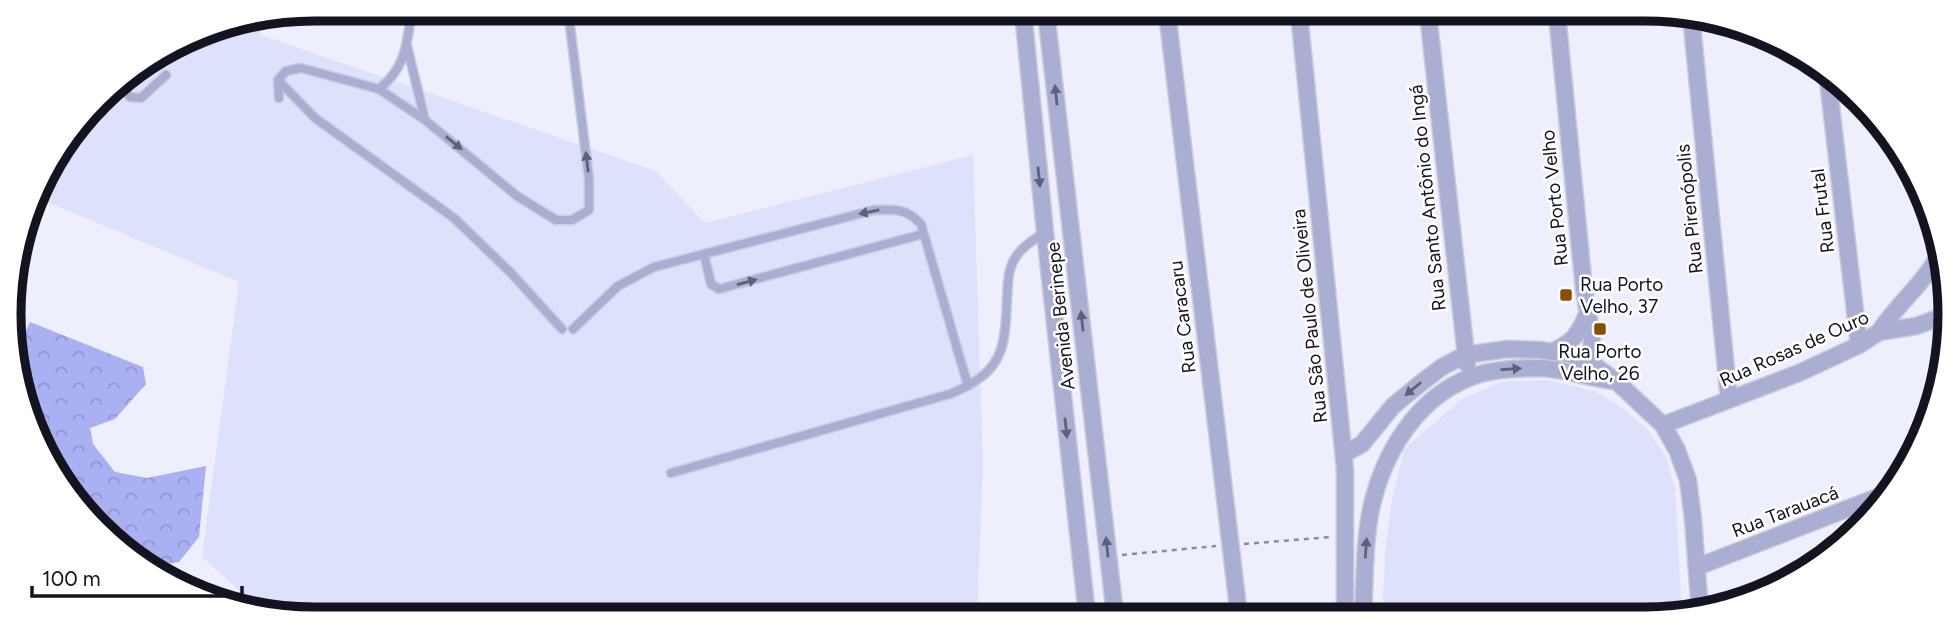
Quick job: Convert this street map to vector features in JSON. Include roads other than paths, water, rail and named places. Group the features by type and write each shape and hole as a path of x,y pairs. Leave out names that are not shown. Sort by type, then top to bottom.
{"street":[{"name":"Avenida Berinepe","path":"1024,21 1086,607"},
{"name":"Avenida Berinepe","path":"1047,21 1114,607"},
{"name":"Rua Caracaru","path":"1168,21 1238,607"},
{"name":"Rua São Paulo de Oliveira","path":"1299,21 1344,454 1347,536 1345,607"},
{"name":"Rua Santo Antônio do Ingá","path":"1429,21 1465,355 1471,377"},
{"name":"Rua Porto Velho","path":"1558,21 1592,338 1590,370"},
{"name":"Rua Pirenópolis","path":"1691,25 1729,400"},
{"name":"Rua Frutal","path":"1829,87 1859,345"},
{"path":"1879,332 1893,311 1933,264"},
{"path":"1553,351 1573,340 1588,312"},
{"name":"Rua Rosas de Ouro","path":"1663,425 1799,373 1859,345 1879,332 1916,326 1938,318"},
{"path":"1344,454 1362,444 1393,406 1421,383 1442,367 1465,355 1508,349 1569,354 1590,370 1617,382 1663,425 1677,450 1688,480 1699,601"},
{"path":"1364,607 1371,508 1387,458 1402,432 1422,411 1444,392 1471,377 1498,370 1590,370"},
{"name":"Rua Tarauacá","path":"1697,567 1871,500"}],"lane":[{"path":"379,89 393,78 407,46 410,21"},
{"path":"279,98 278,80 286,71 301,68 379,89 425,120 517,196 556,220 572,220 589,210 589,179 569,21"},
{"path":"407,46 425,120"},
{"path":"125,91 130,97 141,98 166,75"},
{"path":"278,80 314,118 454,218 511,273 562,329"},
{"path":"573,329 618,286 654,267 874,211 901,209 912,214 921,224 968,386"},
{"path":"671,473 950,394 968,386 985,374 998,359 1003,346 1011,265 1025,246 1045,232"},
{"path":"704,254 711,284 719,289 923,234"}],"place":[{"name":"Rua Porto Velho, 37","path":"1566,295"},
{"name":"Rua Porto Velho, 26","path":"1600,329"}]}
